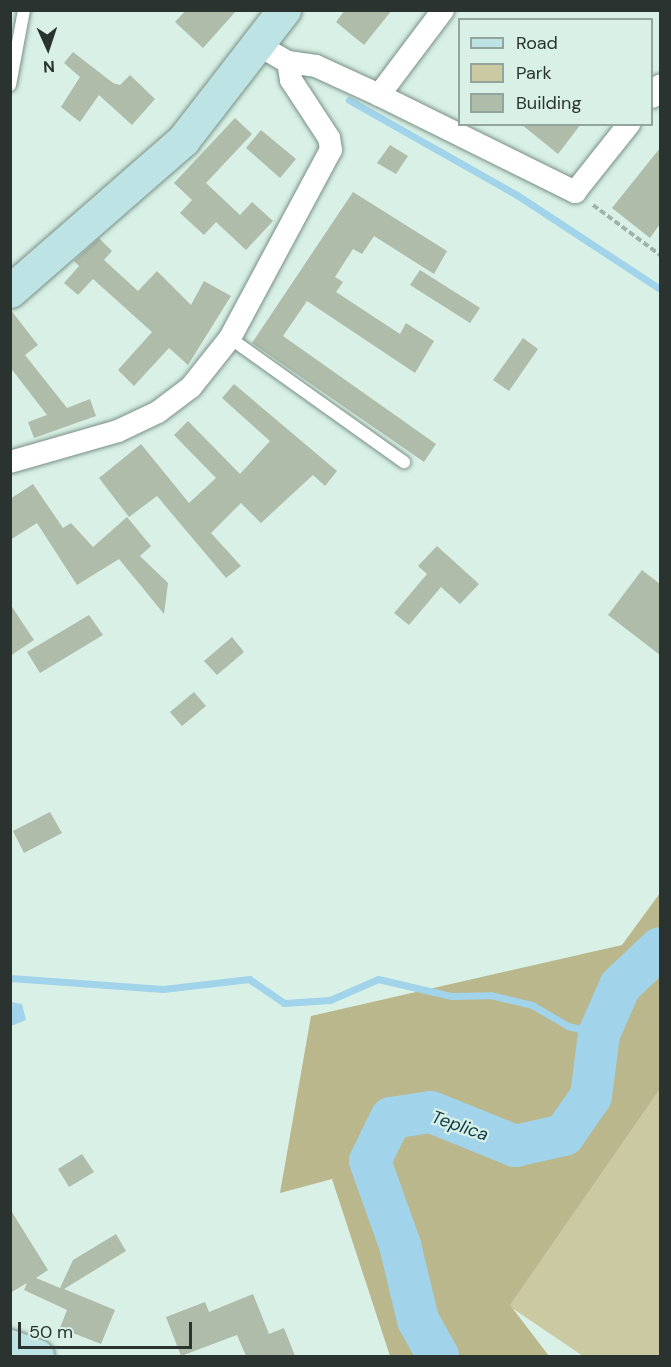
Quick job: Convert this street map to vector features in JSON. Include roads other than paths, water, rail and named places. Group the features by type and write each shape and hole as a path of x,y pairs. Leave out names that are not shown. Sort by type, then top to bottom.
{"street":[{"path":"10,291 183,140 260,46 284,10"},
{"path":"379,95 443,10"},
{"path":"260,46 288,62 316,66 379,95 575,192 627,126"},
{"path":"10,462 118,431 158,412 191,387 230,338 331,150 329,138 291,80 288,62"},
{"path":"10,1346 37,1356"}],"lane":[{"path":"10,86 24,10"},
{"path":"230,338 404,462"}],"water":[{"path":"11,1002 22,1004 26,1020 11,1026"}],"waterway":[{"path":"349,100 517,195 660,289"},
{"name":"Teplica","path":"438,1356 418,1320 400,1245 370,1161 391,1118 431,1112 515,1146 564,1135 591,1096 599,1034 620,986 660,948"},
{"path":"10,978 163,989 249,979 284,1003 330,1000 378,979 451,996 490,995 532,1005 568,1026 599,1034"}]}
